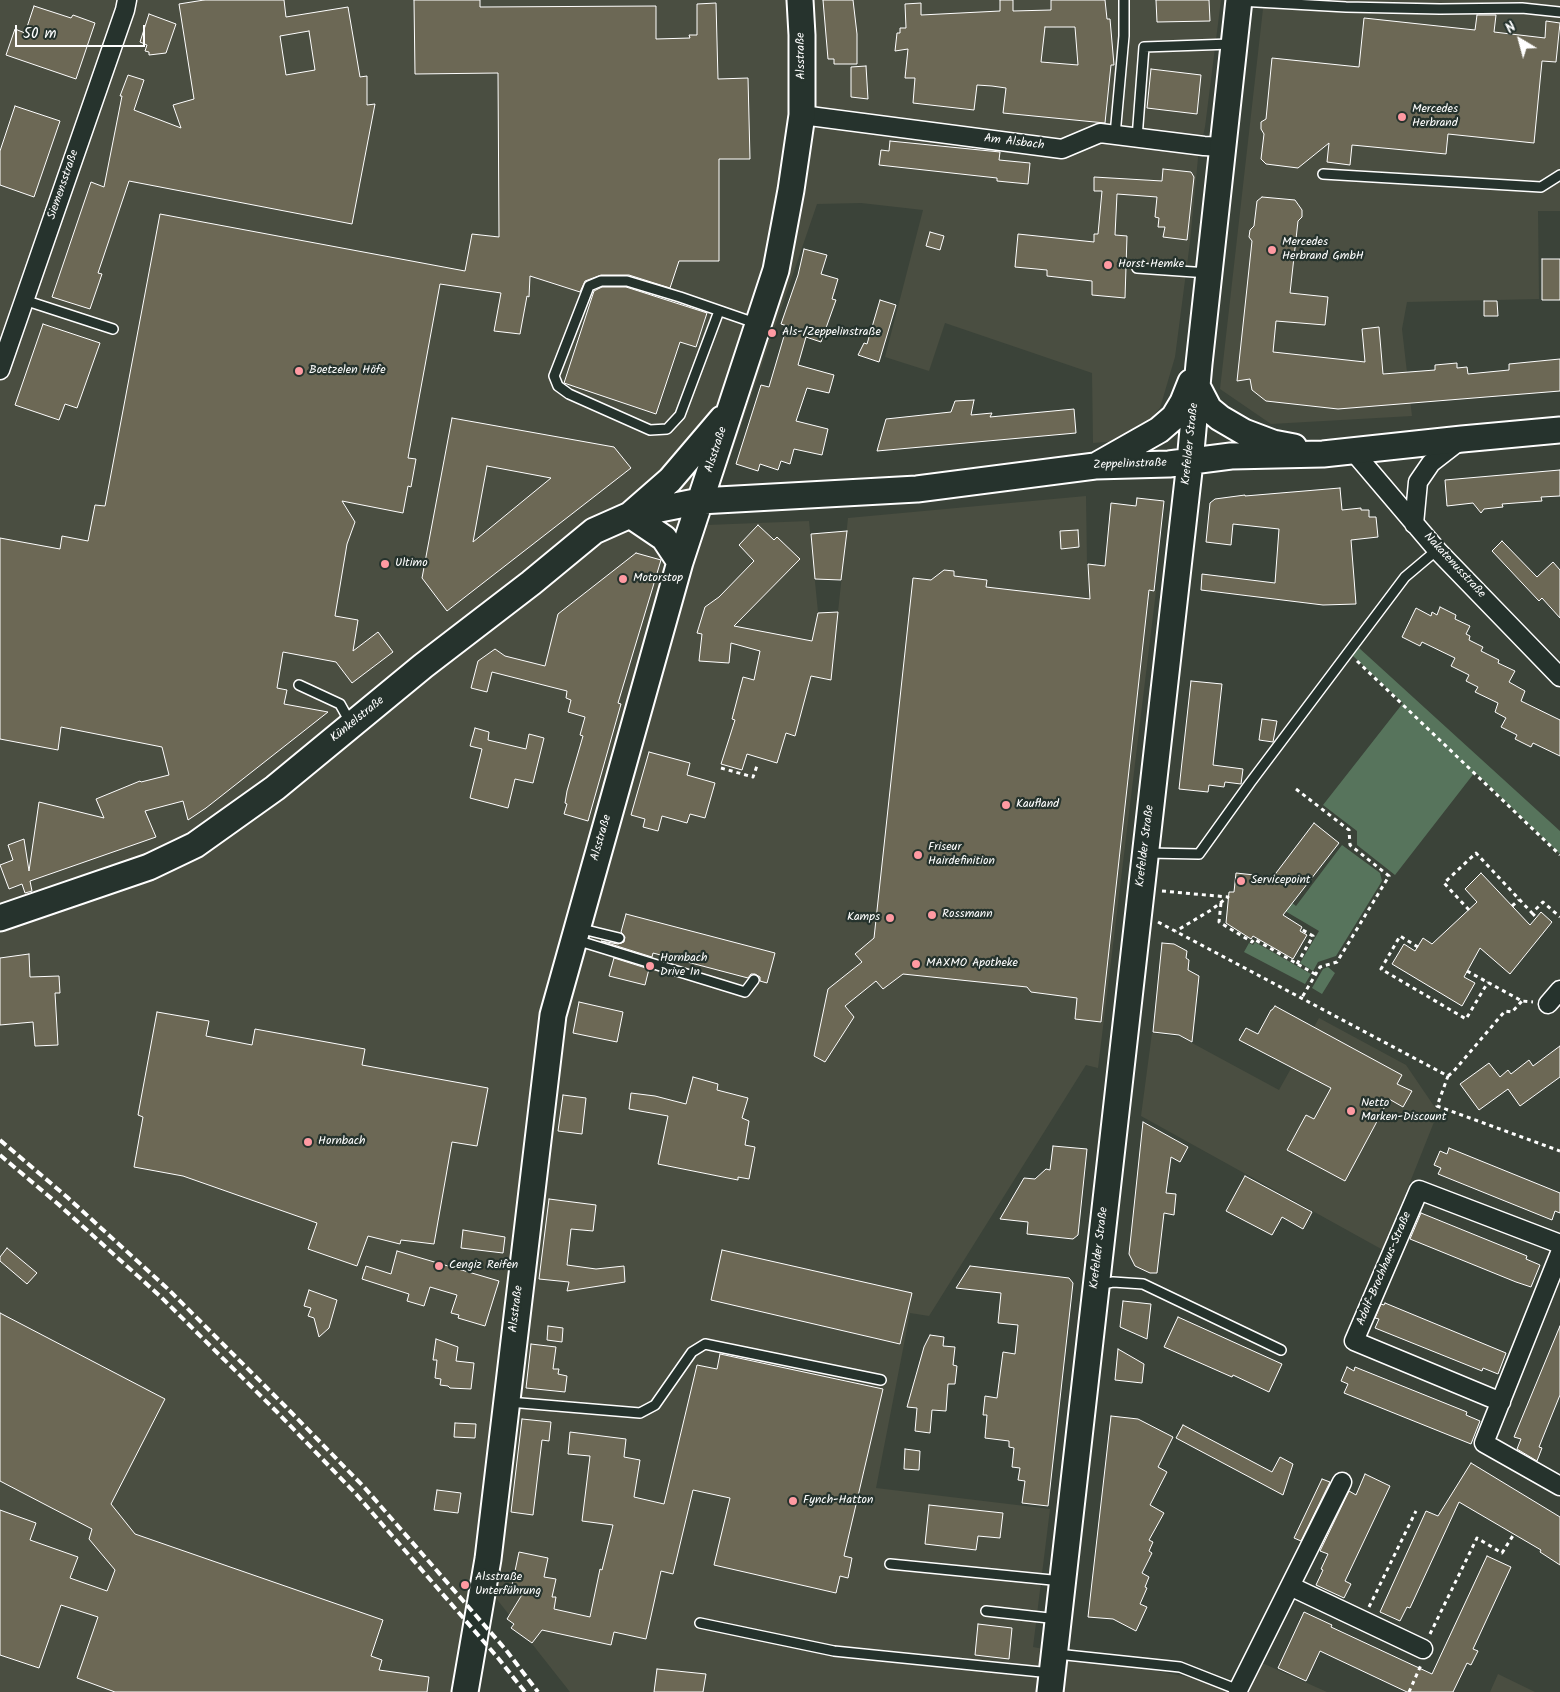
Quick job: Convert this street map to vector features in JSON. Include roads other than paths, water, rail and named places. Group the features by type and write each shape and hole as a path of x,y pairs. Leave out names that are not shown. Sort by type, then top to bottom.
{"street":[{"name":"Siemensstraße","path":"0,370 3,350 24,300 127,0"},
{"name":"Alsstraße","path":"465,1692 488,1559 553,1015 680,562 776,270 791,190 802,115 800,0"},
{"name":"Krefelder Straße","path":"1052,1673 1190,462 1208,273 1239,0"},
{"name":"Am Alsbach","path":"802,115 1062,149 1100,133 1222,147"},
{"path":"1198,375 1209,409 1220,418 1244,432 1273,442 1323,454"},
{"path":"1095,466 1159,430 1174,417 1198,375"},
{"path":"680,562 664,538 630,515 670,480 730,410"},
{"name":"Zeppelinstraße","path":"700,500 917,490 1095,466 1169,464 1231,456 1323,454 1560,430"},
{"path":"1414,524 1418,482 1431,463 1462,439"},
{"name":"Nakatenusstraße","path":"1352,450 1437,550 1560,677"},
{"name":"Künkelstraße","path":"0,918 149,867 195,845 275,788 423,666 531,584 594,531 630,515 700,500"},
{"path":"1548,1004 1560,990"},
{"name":"Adolf-Brochhaus-Straße","path":"1501,1402 1354,1341 1419,1190 1560,1244"},
{"path":"1560,1253 1484,1443 1560,1486"},
{"path":"1242,1691 1290,1586 1342,1482"},
{"path":"1290,1586 1423,1649"}],"lane":[{"path":"1115,135 1124,36 1124,0"},
{"path":"1239,0 1346,7 1522,8 1560,12"},
{"path":"1137,138 1144,47 1234,44"},
{"path":"1323,174 1541,186 1560,175"},
{"path":"1137,268 1208,273"},
{"path":"719,311 680,416 667,429 650,430 569,394 558,386 554,376 589,286 601,281 627,281 719,311 758,324"},
{"path":"24,300 112,329"},
{"path":"1145,853 1199,854 1405,577 1437,550"},
{"path":"299,685 340,704 352,724"},
{"path":"575,933 619,938"},
{"path":"575,933 744,992 754,980"},
{"path":"1095,1285 1113,1282 1143,1284 1281,1350"},
{"path":"506,1401 640,1413 655,1405 692,1352 705,1344 881,1380"},
{"path":"890,1564 1062,1581"},
{"path":"986,1611 1058,1619"},
{"path":"700,1623 834,1651 1052,1673 1180,1667 1242,1691"}],"railway":[{"path":"0,1140 67,1197 168,1289 364,1487 506,1650 538,1692"},
{"path":"0,1155 58,1204 161,1297 277,1412 356,1494 498,1658 525,1692"}],"place":[{"name":"Mercedes Herbrand","path":"1402,117"},
{"name":"Mercedes Herbrand GmbH","path":"1272,250"},
{"name":"Horst Hemke","path":"1108,265"},
{"name":"Als-/Zeppelinstraße","path":"772,333"},
{"name":"Boetzelen Höfe","path":"299,371"},
{"name":"Ultimo","path":"385,564"},
{"name":"Motorstop","path":"623,579"},
{"name":"Kaufland","path":"1006,805"},
{"name":"Friseur Hairdefinition","path":"918,855"},
{"name":"Servicepoint","path":"1241,881"},
{"name":"Rossmann","path":"932,915"},
{"name":"Kamps","path":"890,918"},
{"name":"MAXMO Apotheke","path":"916,964"},
{"name":"Hornbach Drive In","path":"650,966"},
{"name":"Netto Marken-Discount","path":"1351,1111"},
{"name":"Hornbach","path":"308,1142"},
{"name":"Cengiz Reifen","path":"439,1266"},
{"name":"Fynch-Hatton","path":"793,1501"},
{"name":"Alsstraße Unterführung","path":"465,1585"}]}
